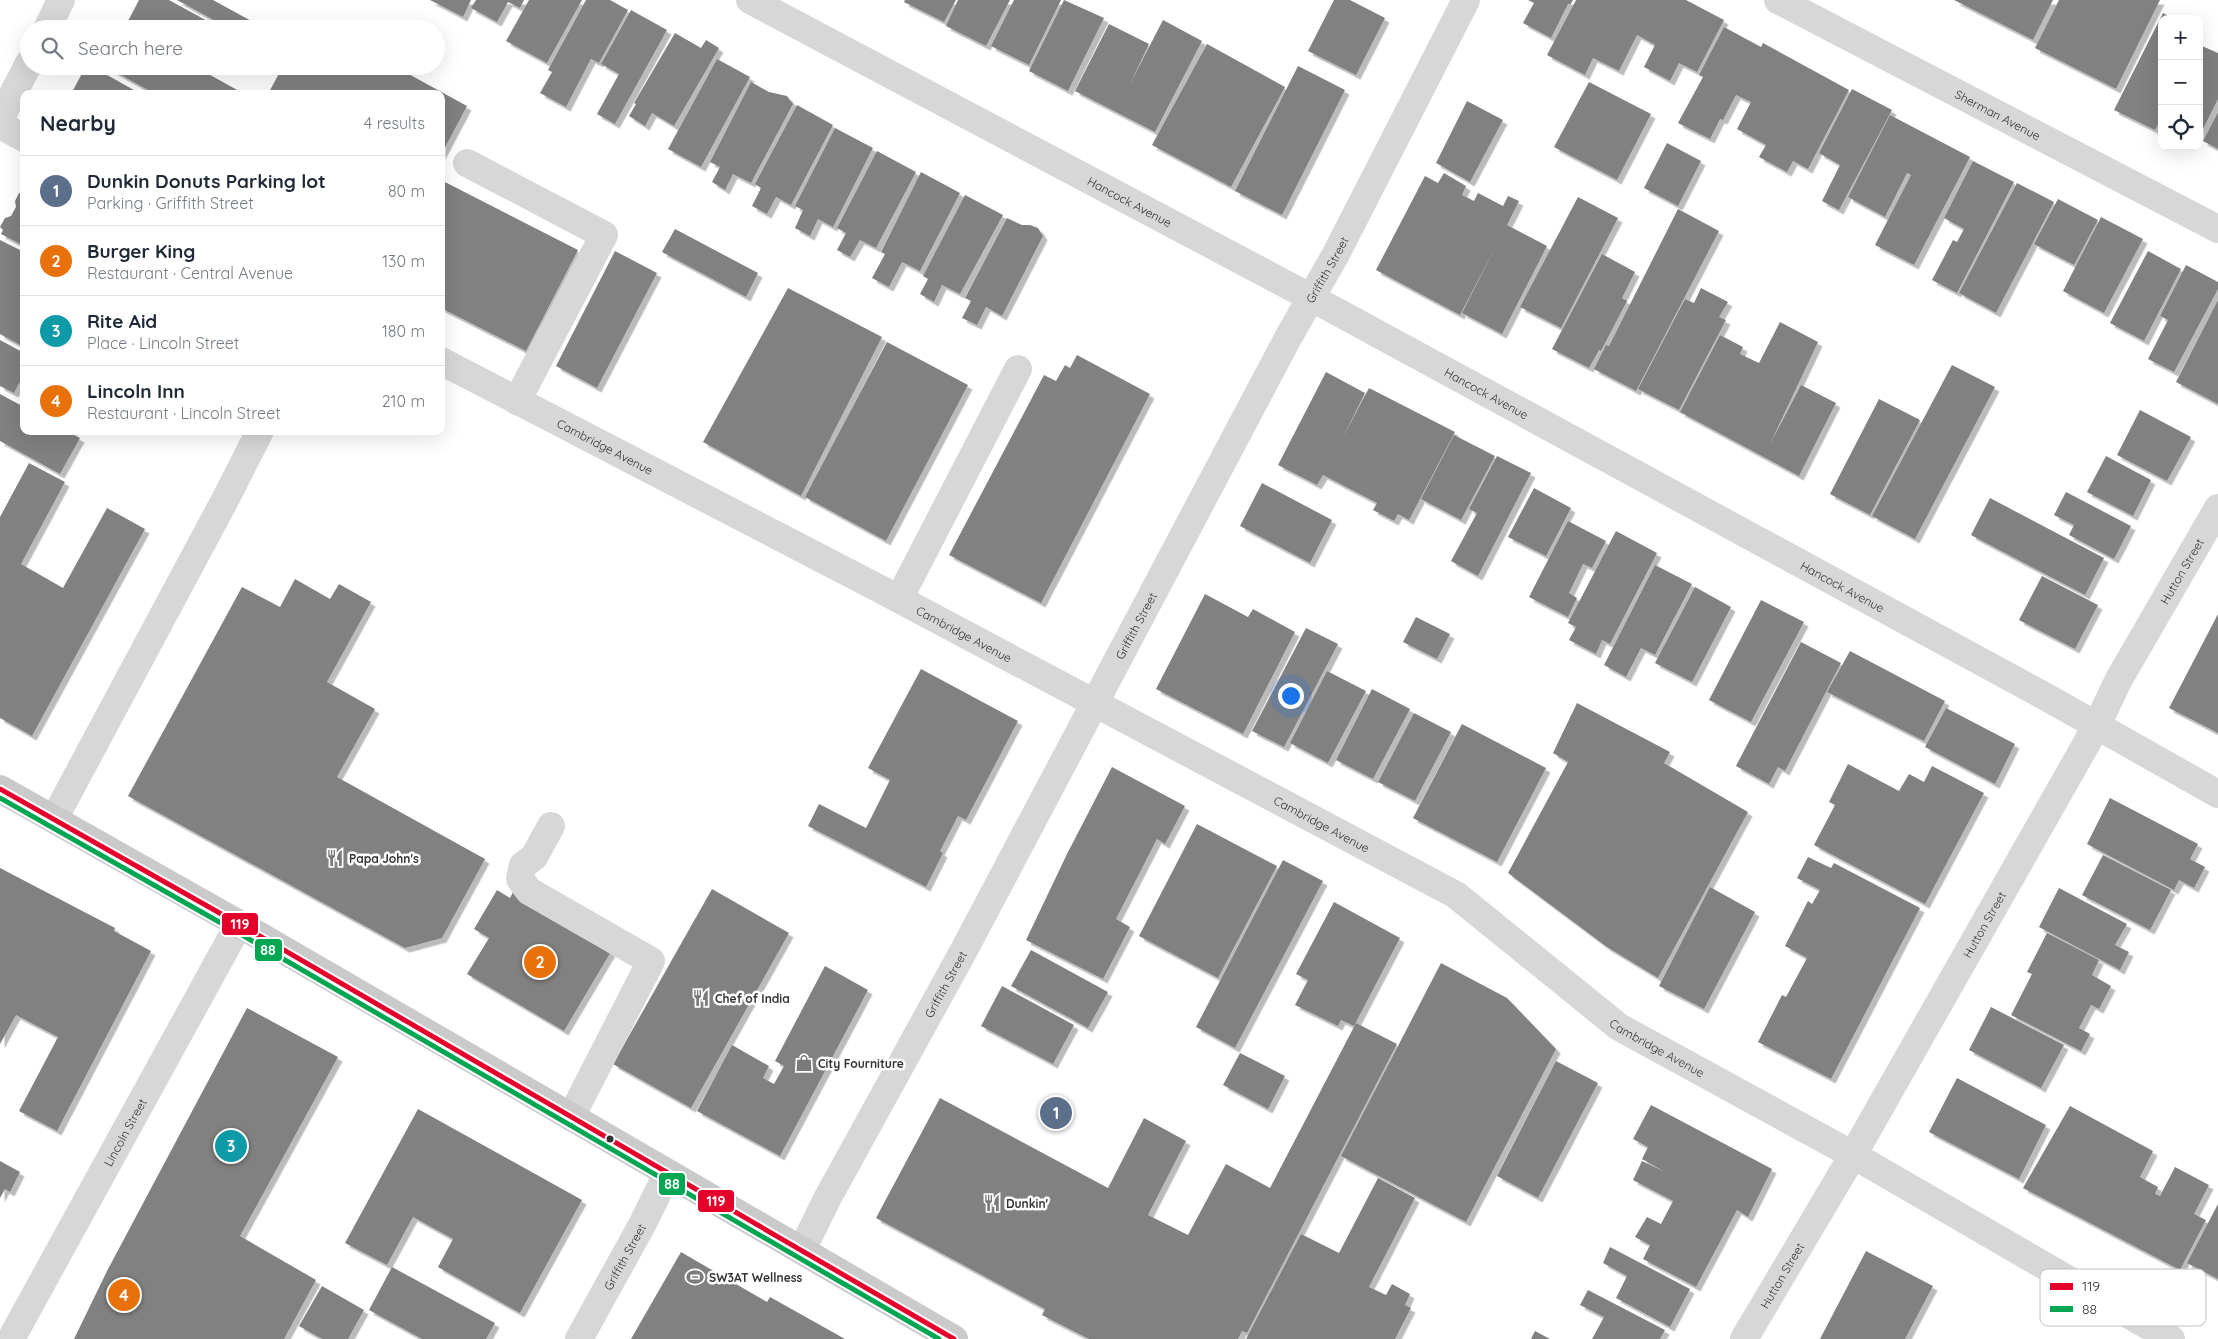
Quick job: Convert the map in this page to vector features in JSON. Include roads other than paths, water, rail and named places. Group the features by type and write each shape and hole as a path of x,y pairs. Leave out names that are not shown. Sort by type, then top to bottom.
{"main road":[{"path":"0,789 239,924 954,1339"}],"street":[{"path":"51,20 61,0"},
{"name":"Hancock Avenue","path":"750,0 1310,296 2097,725 2218,794"},
{"name":"Griffith Street","path":"802,1250 827,1199 964,950 1310,296 1336,254 1466,0"},
{"name":"Sherman Avenue","path":"1778,0 2218,229"},
{"path":"0,119 23,75"},
{"path":"0,125 20,136"},
{"path":"468,163 604,234 516,402"},
{"name":"Cambridge Avenue","path":"445,363 516,402 899,599 1456,895 1618,1027 1853,1155 2050,1269"},
{"path":"899,599 1018,370"},
{"path":"54,819 258,435"},
{"name":"Hutton Street","path":"1744,1339 1853,1155 2097,725 2119,679 2218,508"},
{"path":"551,826 534,857 522,865 520,880 528,891 651,961 571,1117"},
{"name":"Lincoln Street","path":"11,1339 239,924"},
{"name":"Griffith Street","path":"578,1339 643,1223 667,1174"},
{"name":"Cambridge Avenue","path":"2149,1326 2171,1339"}],"place":[{"name":"Papa John's","path":"335,858"},
{"name":"Burger King","path":"540,962"},
{"name":"Chef of India","path":"701,998"},
{"name":"City Fourniture","path":"804,1063"},
{"name":"Dunkin Donuts Parking lot","path":"1056,1113"},
{"name":"Rite Aid","path":"231,1146"},
{"name":"Dunkin'","path":"992,1203"},
{"name":"SW3AT Wellness","path":"695,1277"},
{"name":"Lincoln Inn","path":"124,1295"}]}
